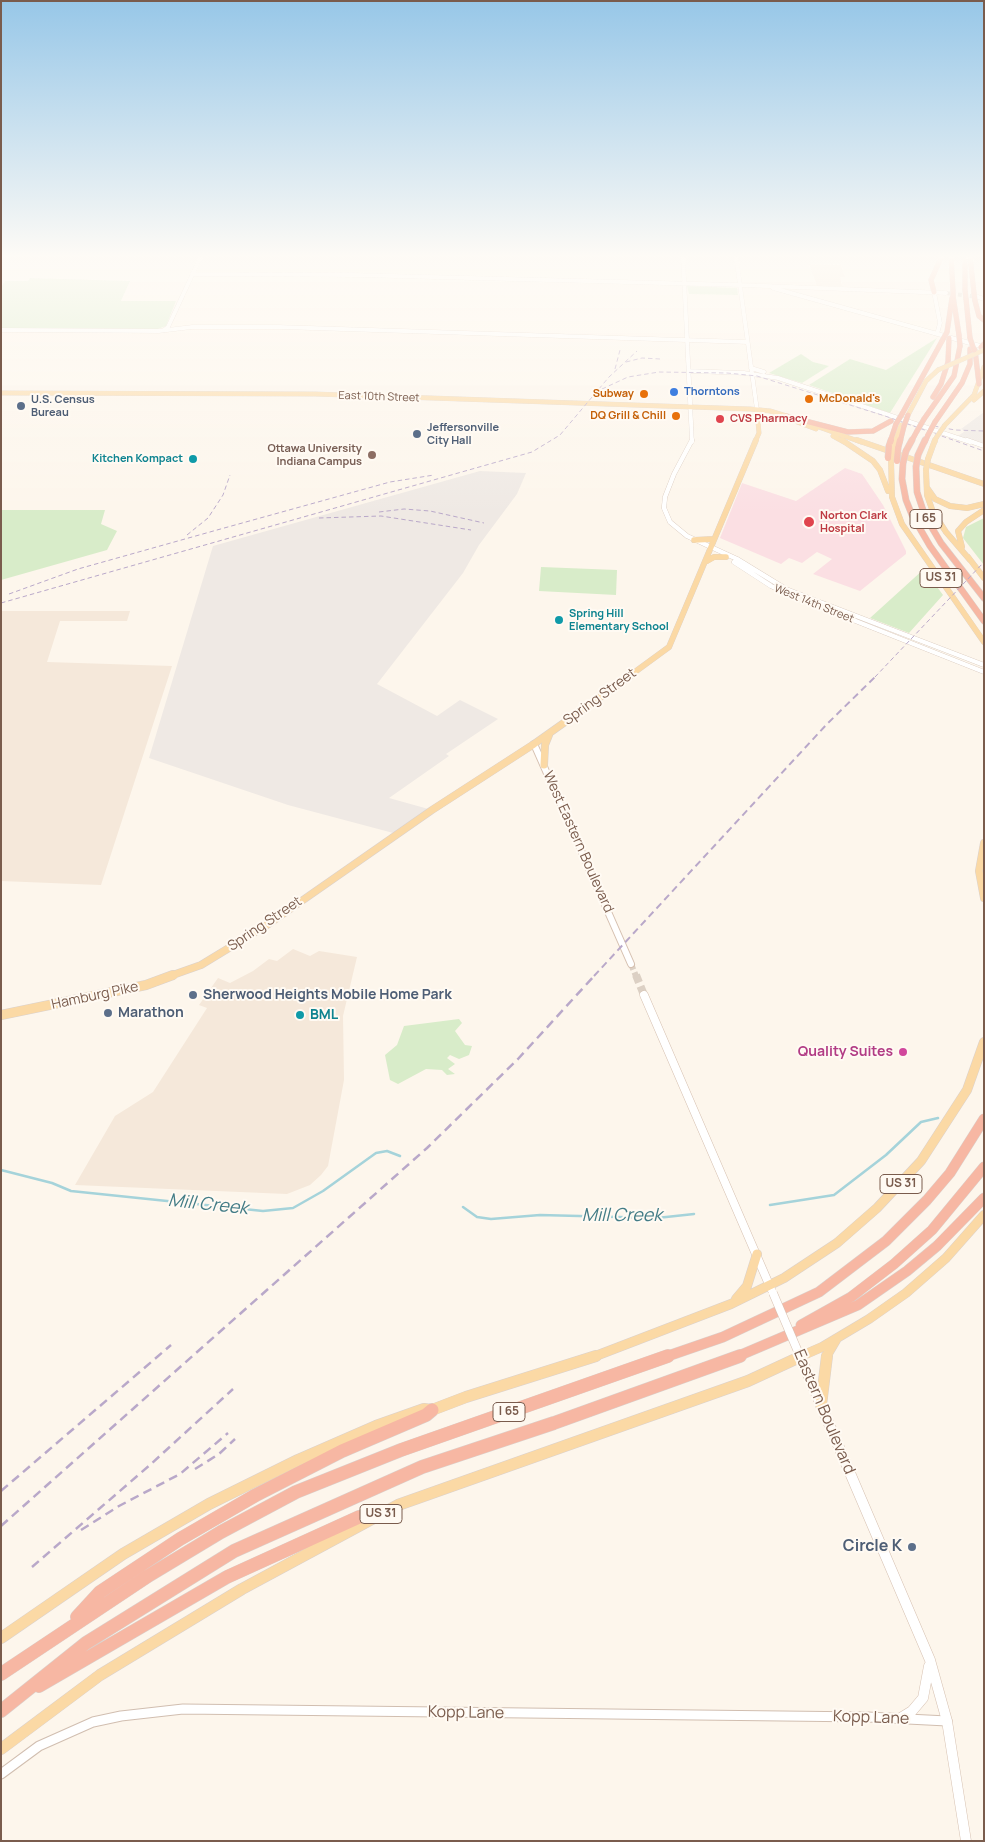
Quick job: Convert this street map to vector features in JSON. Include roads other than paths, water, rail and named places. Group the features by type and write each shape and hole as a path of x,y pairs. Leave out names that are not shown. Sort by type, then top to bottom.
{"highway":[{"path":"894,461 893,447 896,422 941,342"},
{"path":"932,406 933,398 941,384 948,362 948,342"},
{"name":"I 65","path":"960,342 960,357 954,376 932,406 906,451 894,461 902,478 906,500 922,534 984,621"},
{"path":"971,342 979,384"},
{"name":"I 65","path":"972,349 970,364 965,377 935,422 918,455 916,467 917,492 925,516 942,543 984,598"},
{"path":"786,416 848,432 873,431 896,422 902,414"},
{"name":"I 65","path":"1,1674 148,1576 221,1532 296,1492 400,1450 723,1337 819,1292 886,1241 927,1200 950,1173 984,1120"},
{"name":"I 65","path":"1,1711 86,1643 234,1551 259,1539 422,1466 554,1423 691,1372 750,1353 851,1297 894,1264 932,1230 984,1167"},
{"path":"750,1353 858,1305 907,1271 937,1246 984,1198"},
{"path":"66,1629 100,1592 180,1539 342,1451 426,1415 432,1410"},
{"path":"13,1702 227,1577 358,1517 378,1515"}],"main road":[{"name":"Spring Street","path":"188,971 270,923 432,810 550,733 669,647 759,432 747,342"},
{"path":"902,414 926,381 938,370 983,347"},
{"name":"US 31","path":"984,367 974,395 945,425 936,438 926,470 926,484 930,503 938,521 984,578"},
{"path":"752,371 764,372"},
{"path":"953,417 984,391"},
{"name":"East 10th Street","path":"1,393 315,394 757,410"},
{"path":"757,410 786,416 984,484"},
{"path":"757,410 970,480 984,488"},
{"path":"809,426 847,442 862,452 880,470 892,496"},
{"name":"US 31","path":"894,461 892,496 908,535 984,642"},
{"path":"926,484 934,498 950,506 970,508 984,504"},
{"path":"970,560 959,540 958,531 966,522 984,510"},
{"path":"694,540 714,539"},
{"path":"707,560 714,557 726,557"},
{"path":"544,765 545,745 550,733"},
{"name":"West Eastern Boulevard","path":"534,744 631,964"},
{"path":"984,843 979,871 984,898"},
{"name":"Hamburg Pike","path":"1,1015 146,986 188,971"},
{"name":"Eastern Boulevard","path":"644,995 663,1043 757,1254 930,1660 947,1721 966,1841"},
{"name":"US 31","path":"1,1638 123,1554 210,1504 298,1460 376,1426 424,1409 432,1410 466,1397 575,1364 670,1329 734,1302 772,1290 837,1243 877,1208 921,1161 967,1090 984,1042"},
{"name":"US 31","path":"1,1749 100,1674 242,1589 398,1504 748,1381 838,1337 906,1293 946,1258 984,1215"},
{"path":"734,1302 747,1286 757,1254"},
{"path":"821,1405 826,1358 838,1337"},
{"path":"899,1719 912,1712 923,1698 930,1660"}],"street":[{"path":"687,342 692,407 692,444 672,478 664,502 666,514 672,525 694,540 711,548"},
{"path":"968,342 983,347"},
{"path":"689,371 752,371 896,422 984,446"},
{"path":"764,372 772,377"},
{"name":"West 14th Street","path":"711,548 782,592 984,672"},
{"name":"West 14th Street","path":"711,548 737,559 786,589 984,665"},
{"name":"Kopp Lane","path":"1,1774 39,1746 93,1722 120,1716 183,1709 947,1721"}],"waterway":[{"name":"Mill Creek","path":"770,1205 834,1195 886,1155 921,1122 938,1118"},
{"name":"Mill Creek","path":"1,1170 52,1183 71,1191 263,1211 293,1208 323,1191 376,1153 387,1151 400,1156"},
{"name":"Mill Creek","path":"463,1207 477,1217 491,1219 540,1215 657,1218 694,1214"}],"tunnel":[{"path":"631,964 636,976"},
{"path":"636,975 644,995"}],"railway":[{"path":"615,369 620,350"},
{"path":"1,603 532,452 560,435 609,377 637,351"},
{"path":"626,362 642,358 660,359"},
{"path":"602,389 628,377 659,372 727,373 757,376 885,416 984,451"},
{"path":"934,426 955,430 984,431"},
{"path":"187,535 208,518 223,495 230,475"},
{"path":"9,594 78,569 217,530 390,482 434,475"},
{"path":"379,512 404,509 430,511 484,523"},
{"path":"319,518 381,516 471,530"},
{"path":"875,677 984,562"},
{"path":"594,976 827,724 875,677"},
{"path":"1,1526 427,1148 518,1059 595,975"},
{"path":"1,1491 171,1345"},
{"path":"32,1567 151,1464 233,1389"},
{"path":"81,1530 119,1506 180,1474 228,1433"},
{"path":"195,1469 219,1454 235,1439"}],"place":[{"name":"Thorntons","path":"674,392"},
{"name":"Subway","path":"644,394"},
{"name":"McDonald's","path":"809,399"},
{"name":"U.S. Census Bureau","path":"21,406"},
{"name":"DQ Grill & Chill","path":"676,416"},
{"name":"CVS Pharmacy","path":"720,419"},
{"name":"Jeffersonville City Hall","path":"417,434"},
{"name":"Ottawa University Indiana Campus","path":"372,455"},
{"name":"Kitchen Kompact","path":"193,459"},
{"name":"Norton Clark Hospital","path":"809,522"},
{"name":"Spring Hill Elementary School","path":"559,620"},
{"name":"Sherwood Heights Mobile Home Park","path":"193,995"},
{"name":"Marathon","path":"108,1013"},
{"name":"BML","path":"300,1015"},
{"name":"Quality Suites","path":"903,1052"},
{"name":"Circle K","path":"912,1547"}]}
